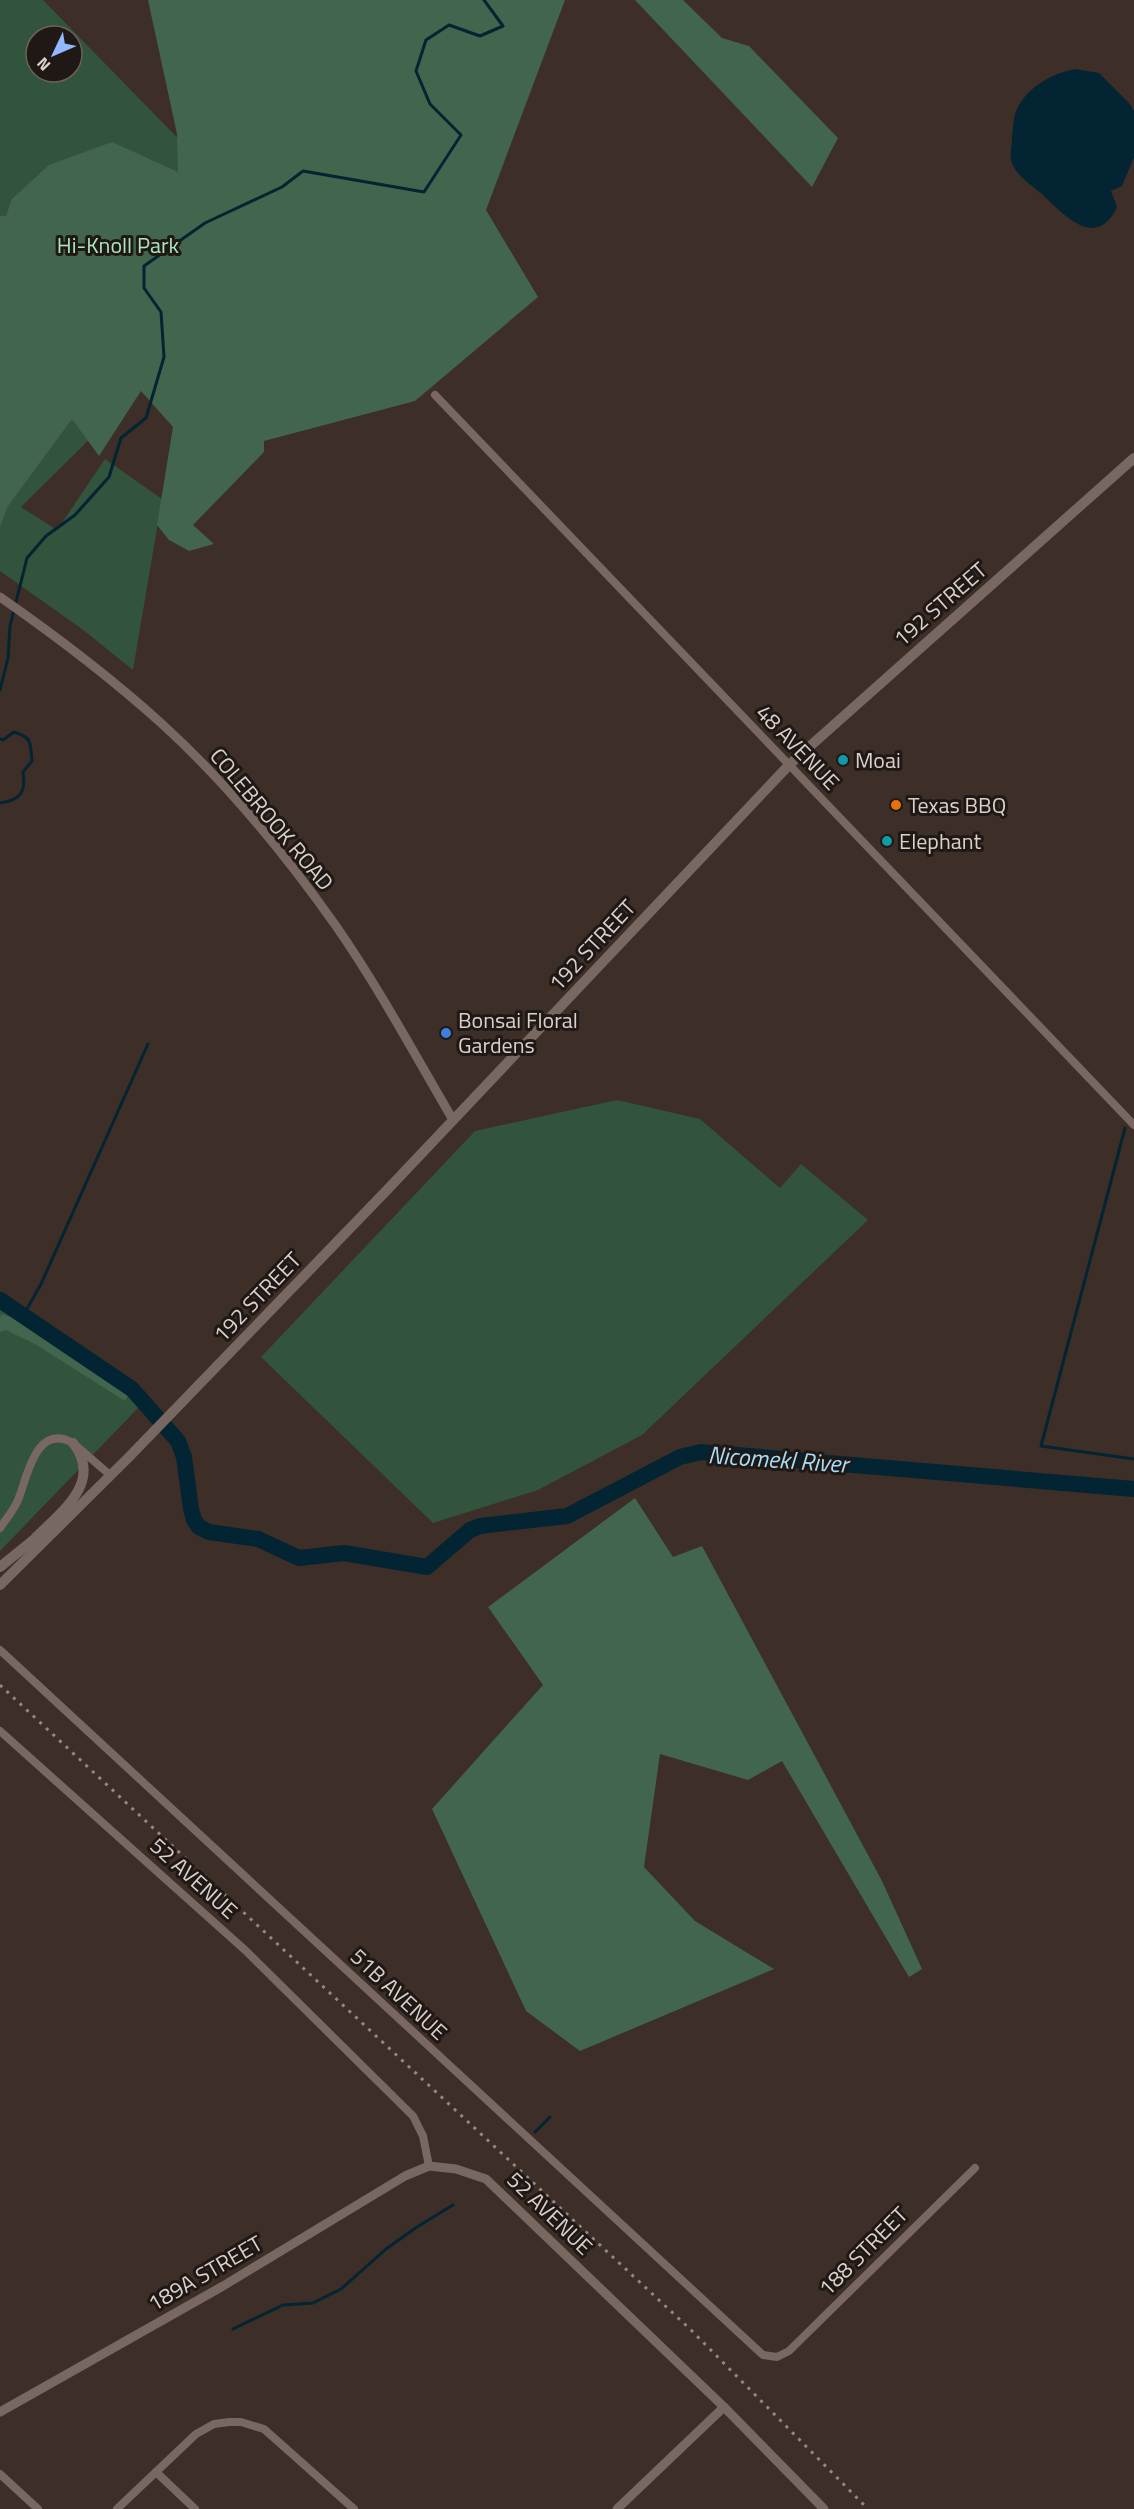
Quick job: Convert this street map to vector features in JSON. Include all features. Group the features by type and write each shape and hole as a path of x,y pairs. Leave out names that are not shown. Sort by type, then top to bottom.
{"main road":[{"name":"192 STREET","path":"0,1585 175,1411 790,764 1134,458"},
{"path":"36,1537 77,1492 85,1474 84,1459 73,1443"},
{"name":"192 STREET","path":"0,1567 75,1508"}],"street":[{"name":"48 AVENUE","path":"435,394 1134,1125"},
{"name":"COLEBROOK ROAD","path":"1,597 90,663 162,724 241,807 336,927 453,1120"},
{"path":"0,1528 17,1504 32,1456 40,1447 54,1440 67,1440 73,1443 110,1475"},
{"name":"51B AVENUE","path":"0,1650 763,2355 777,2357"},
{"name":"52 AVENUE","path":"0,1731 245,1950 413,2116 423,2136 429,2166 456,2169 486,2179 724,2407 824,2509"},
{"name":"189A STREET","path":"0,2412 223,2286 405,2176 429,2166"},
{"name":"188 STREET","path":"777,2357 789,2351 975,2168"},
{"path":"617,2509 724,2407"},
{"path":"117,2509 196,2434 214,2424 241,2422 264,2429 354,2509"},
{"path":"156,2472 195,2509"},
{"path":"0,2474 38,2509"}],"green space":[{"name":"Hi-Knoll Park","path":"0,0 43,0 66,24 24,24 24,84 84,84 84,42 284,247 21,507 57,530 105,459 162,499 133,670 82,629 0,571"},
{"path":"148,0 565,0 486,210 538,297 415,401 264,441 264,452 193,525 214,544 189,551 169,540 157,525 173,427 141,391 99,456 72,419 8,506 0,527 0,216 6,216 12,199 49,165 112,142 178,172 177,134"},
{"path":"635,0 683,0 722,38 749,46 838,138 812,187"},
{"path":"617,1100 700,1119 780,1188 801,1164 868,1220 642,1435 538,1490 433,1523 261,1357 475,1131"},
{"path":"0,1300 108,1371 139,1407 0,1551"},
{"path":"2,1314 14,1318 125,1391 128,1395 125,1401 35,1344 6,1330 0,1332"},
{"path":"635,1498 673,1557 702,1546 882,1881 922,1969 909,1977 782,1761 748,1780 660,1754 644,1867 695,1921 774,1969 580,2051 526,2011 432,1809 543,1685 488,1607"}],"water":[{"path":"1075,69 1099,73 1134,111 1134,157 1122,186 1111,191 1117,207 1109,220 1100,226 1090,228 1080,225 1060,211 1019,175 1011,160 1014,117 1019,105 1039,84"}],"waterway":[{"path":"0,690 8,658 10,626 27,558 46,536 75,515 109,477 121,438 146,418 164,357 161,312 144,288 144,266 205,223 282,187 303,171 424,192 461,135 430,104 416,71 426,40 449,25 480,36 503,26 484,0"},
{"path":"0,739 3,740 14,732 28,739 32,761 23,772 24,785 20,794 13,800 0,803"},
{"path":"23,1316 41,1284 148,1044"},
{"path":"1125,1128 1041,1446 1134,1459"},
{"name":"Nicomekl River","path":"0,1300 132,1389 178,1441 184,1457 191,1509 199,1527 209,1532 258,1539 299,1558 344,1553 427,1567 470,1530 480,1526 567,1516 680,1457 701,1452 1134,1489"},
{"path":"535,2132 550,2117"},
{"path":"233,2329 283,2305 313,2303 341,2289 386,2249 453,2205"}],"railway":[{"path":"0,1685 691,2330 868,2509"}],"place":[{"name":"Moai","path":"843,760"},
{"name":"Texas BBQ","path":"896,805"},
{"name":"Elephant","path":"887,841"},
{"name":"Bonsai Floral Gardens","path":"446,1033"}]}
